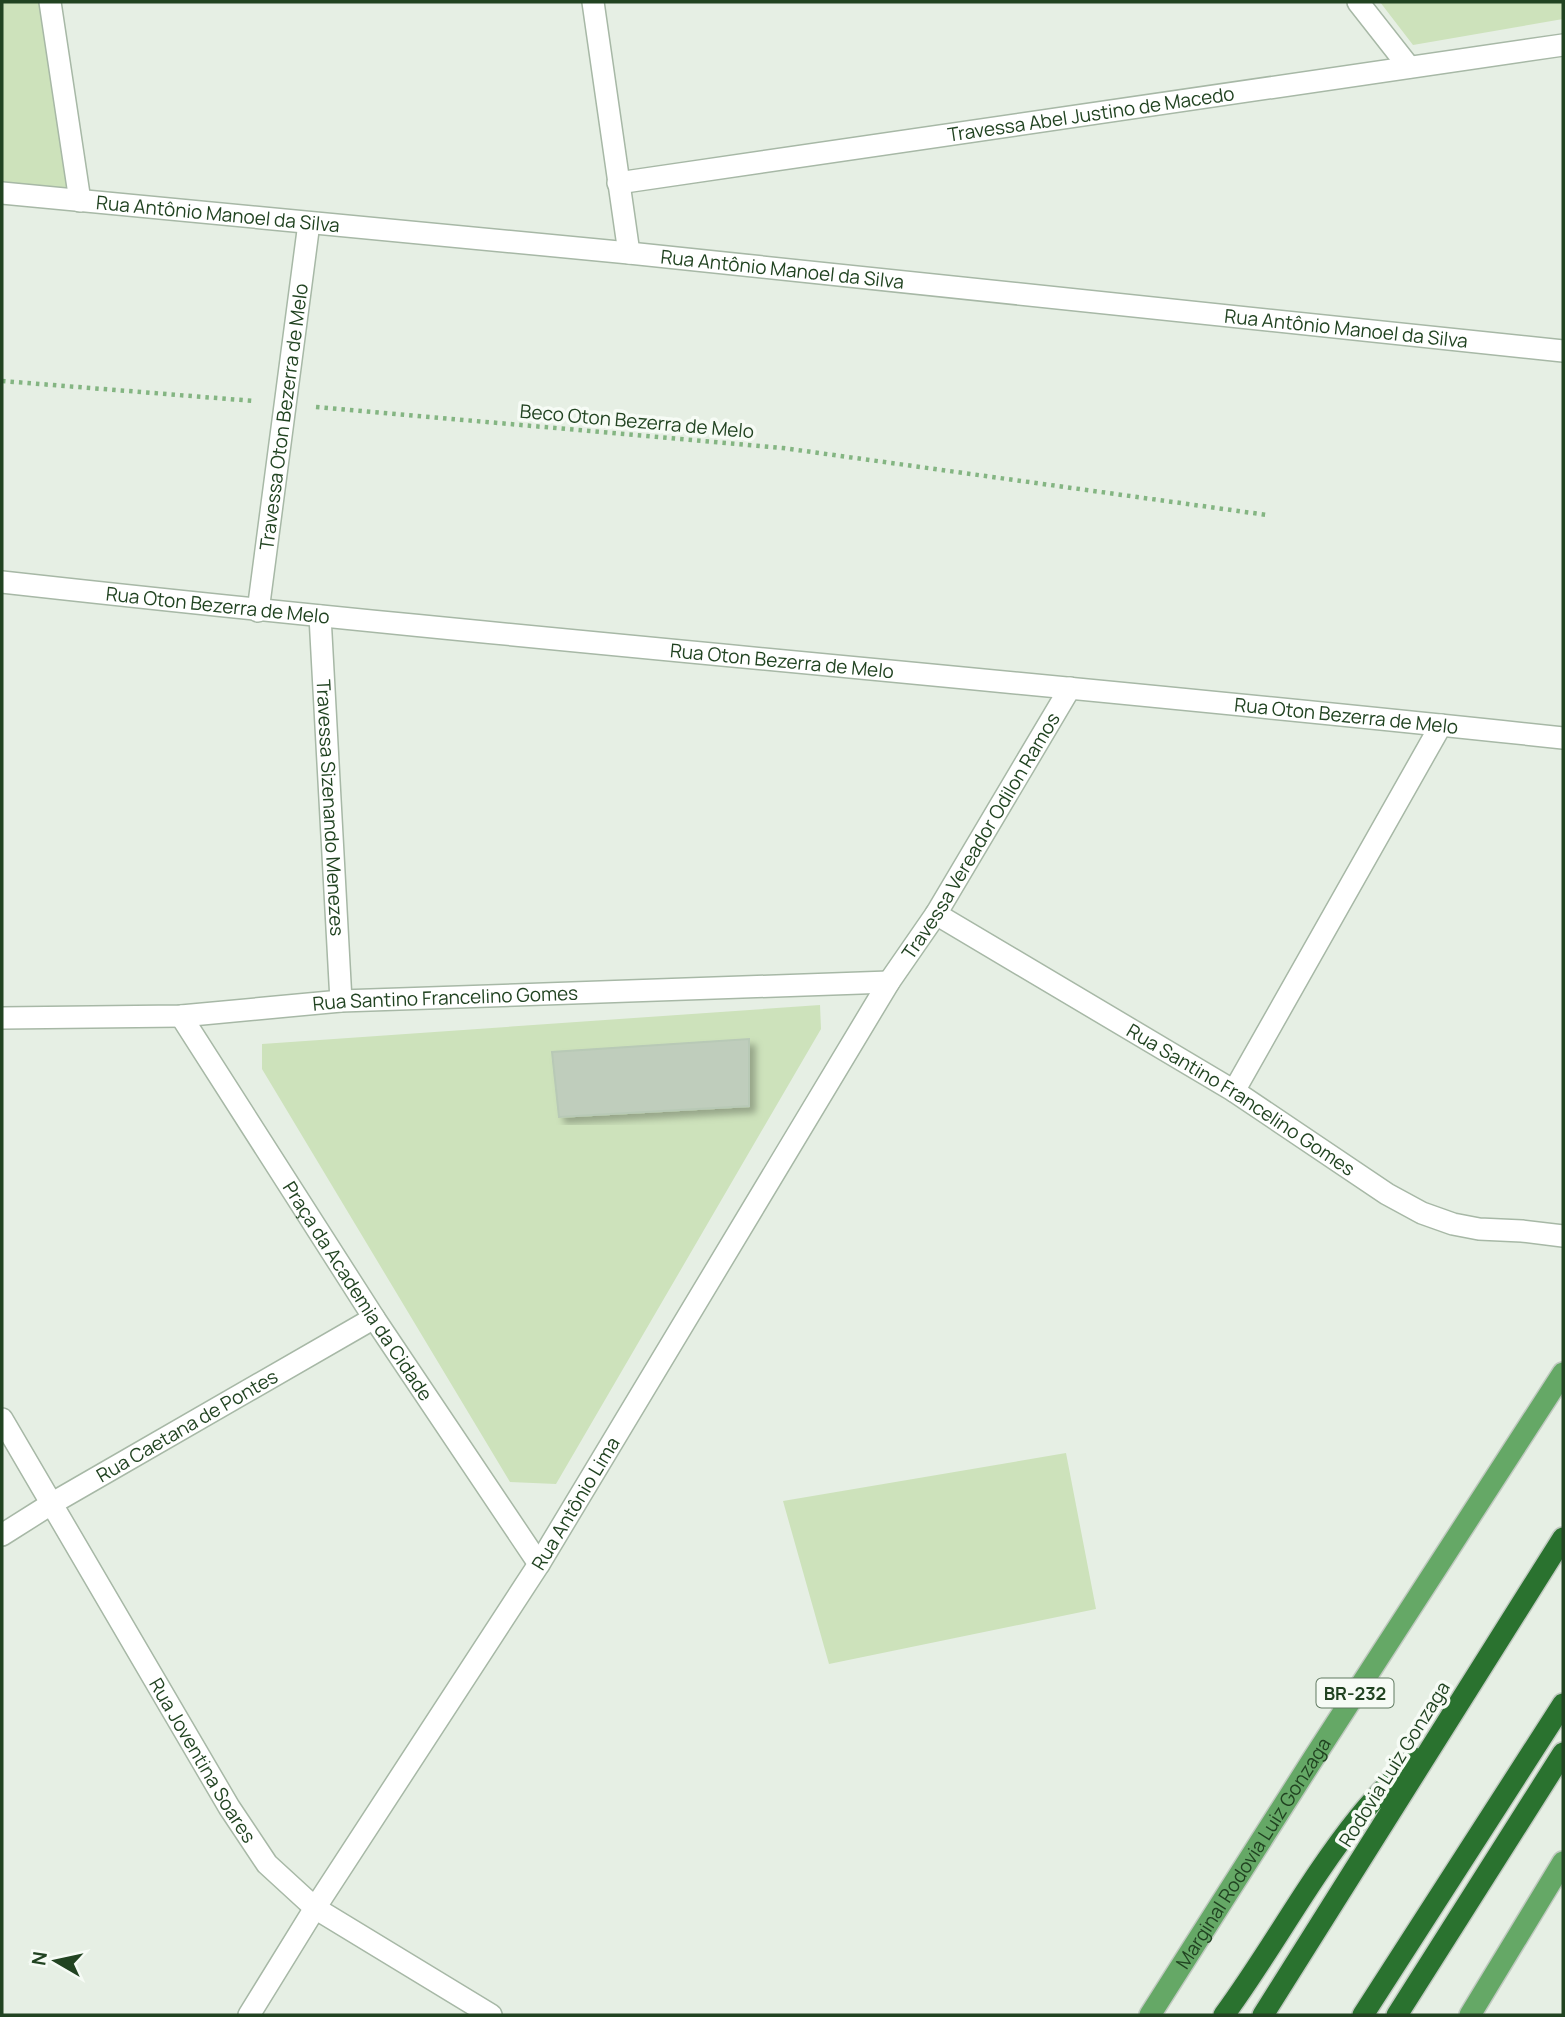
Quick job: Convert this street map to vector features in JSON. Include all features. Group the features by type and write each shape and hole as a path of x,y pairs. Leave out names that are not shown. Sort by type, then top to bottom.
{"highway":[{"name":"Rodovia Luiz Gonzaga","path":"1264,2015 1563,1538"},
{"path":"1363,2015 1563,1704"},
{"path":"1224,2015 1360,1816 1438,1735"},
{"path":"1397,2015 1563,1753"}],"main road":[{"name":"Marginal Rodovia Luiz Gonzaga","path":"1150,2015 1312,1759 1563,1373"},
{"path":"1470,2015 1563,1862"}],"street":[{"path":"50,2 80,201"},
{"path":"593,2 629,253"},
{"path":"1358,2 1409,67"},
{"name":"Travessa Abel Justino de Macedo","path":"618,184 1563,45"},
{"name":"Rua Antônio Manoel da Silva","path":"2,193 629,253 1563,351"},
{"name":"Travessa Oton Bezerra de Melo","path":"258,611 309,223"},
{"name":"Rua Oton Bezerra de Melo","path":"2,582 258,611 1441,724 1563,738"},
{"name":"Travessa Sizenando Menezes","path":"320,616 341,1001"},
{"name":"Travessa Vereador Odilon Ramos","path":"889,982 936,914 1070,688"},
{"path":"1234,1091 1441,724"},
{"name":"Rua Santino Francelino Gomes","path":"936,914 1234,1091 1387,1194 1422,1213 1453,1224 1479,1229 1563,1236"},
{"name":"Rua Santino Francelino Gomes","path":"2,1018 181,1016 341,1001 889,982"},
{"name":"Rua Antônio Lima","path":"249,2015 539,1564 889,982"},
{"name":"Praça da Academia da Cidade","path":"181,1016 374,1318 539,1564"},
{"name":"Rua Caetana de Pontes","path":"2,1535 374,1318"},
{"name":"Rua Joventina Soares","path":"2,1419 229,1807 267,1864 316,1908 491,2015"}],"path":[{"name":"Beco Oton Bezerra de Melo","path":"2,381 783,448 1267,515"}],"green space":[{"path":"2,2 49,2 80,201 2,193"},
{"path":"1380,2 1563,2 1563,19 1413,45"},
{"path":"820,1005 821,1029 556,1484 510,1482 262,1069 262,1044"},
{"path":"1066,1453 1096,1609 829,1664 783,1501"}],"building":[{"path":"749,1039 749,1106 559,1117 552,1052"}]}
